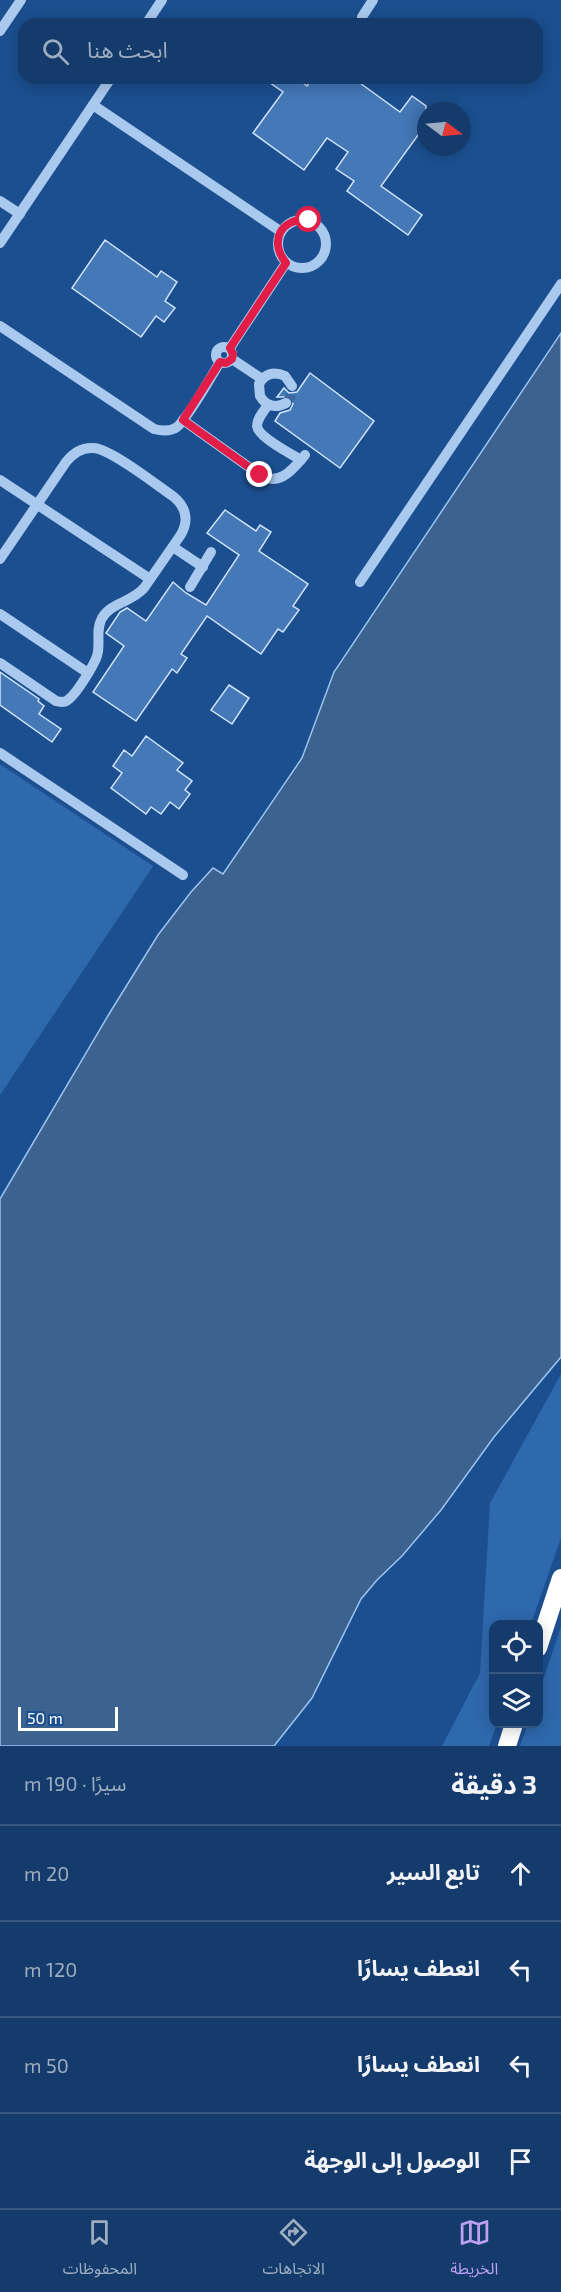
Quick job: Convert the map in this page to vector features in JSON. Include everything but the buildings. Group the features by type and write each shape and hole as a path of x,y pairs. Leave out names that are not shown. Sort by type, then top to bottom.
{"highway":[{"path":"543,1633 561,1578"},
{"path":"507,1746 513,1728"}],"lane":[{"path":"0,31 21,0"},
{"path":"150,18 162,0"},
{"path":"362,16 373,0"},
{"path":"0,243 107,84"},
{"path":"93,105 280,231"},
{"path":"0,201 20,214"},
{"path":"298,219 309,220 318,225 324,234 326,244 324,255 317,263 307,268 296,268 286,263 279,254 277,242 280,231 288,223 298,219"},
{"path":"0,326 154,429 170,430 183,420 220,362 226,363 286,263"},
{"path":"360,582 561,284"},
{"path":"231,354 262,379"},
{"path":"286,403 274,407 268,405 258,390 262,379 273,373 285,376 292,386"},
{"path":"183,420 265,478 282,478 303,458 263,436 258,430 258,422 268,405"},
{"path":"0,559 72,455 88,448 103,449 180,502 184,508 186,523 184,530 150,579 137,595 116,605 103,617 98,632 97,656 71,699 60,702 0,663"},
{"path":"0,480 150,579"},
{"path":"173,547 202,567"},
{"path":"190,587 211,552"},
{"path":"0,614 88,673"},
{"path":"0,753 183,875"}],"shaded area":[{"path":"561,333 561,1357 494,1437 441,1510 361,1599 312,1698 274,1746 0,1746 0,1199 158,935 213,868 223,874 302,758 334,672"},
{"path":"0,764 153,866 0,1095"},
{"path":"561,1374 561,1538 532,1620 489,1620 489,1728 496,1728 489,1746 442,1746 480,1673 490,1503"},
{"path":"561,1627 561,1746 520,1746 527,1728 543,1728 543,1680"}],"tunnel":[{"path":"286,403 290,398 292,386"}],"route":[{"path":"260,475 183,420 220,362 226,363 232,359 233,354 230,348 286,263 279,254 277,242 280,231 288,223 298,219 309,220"}]}
